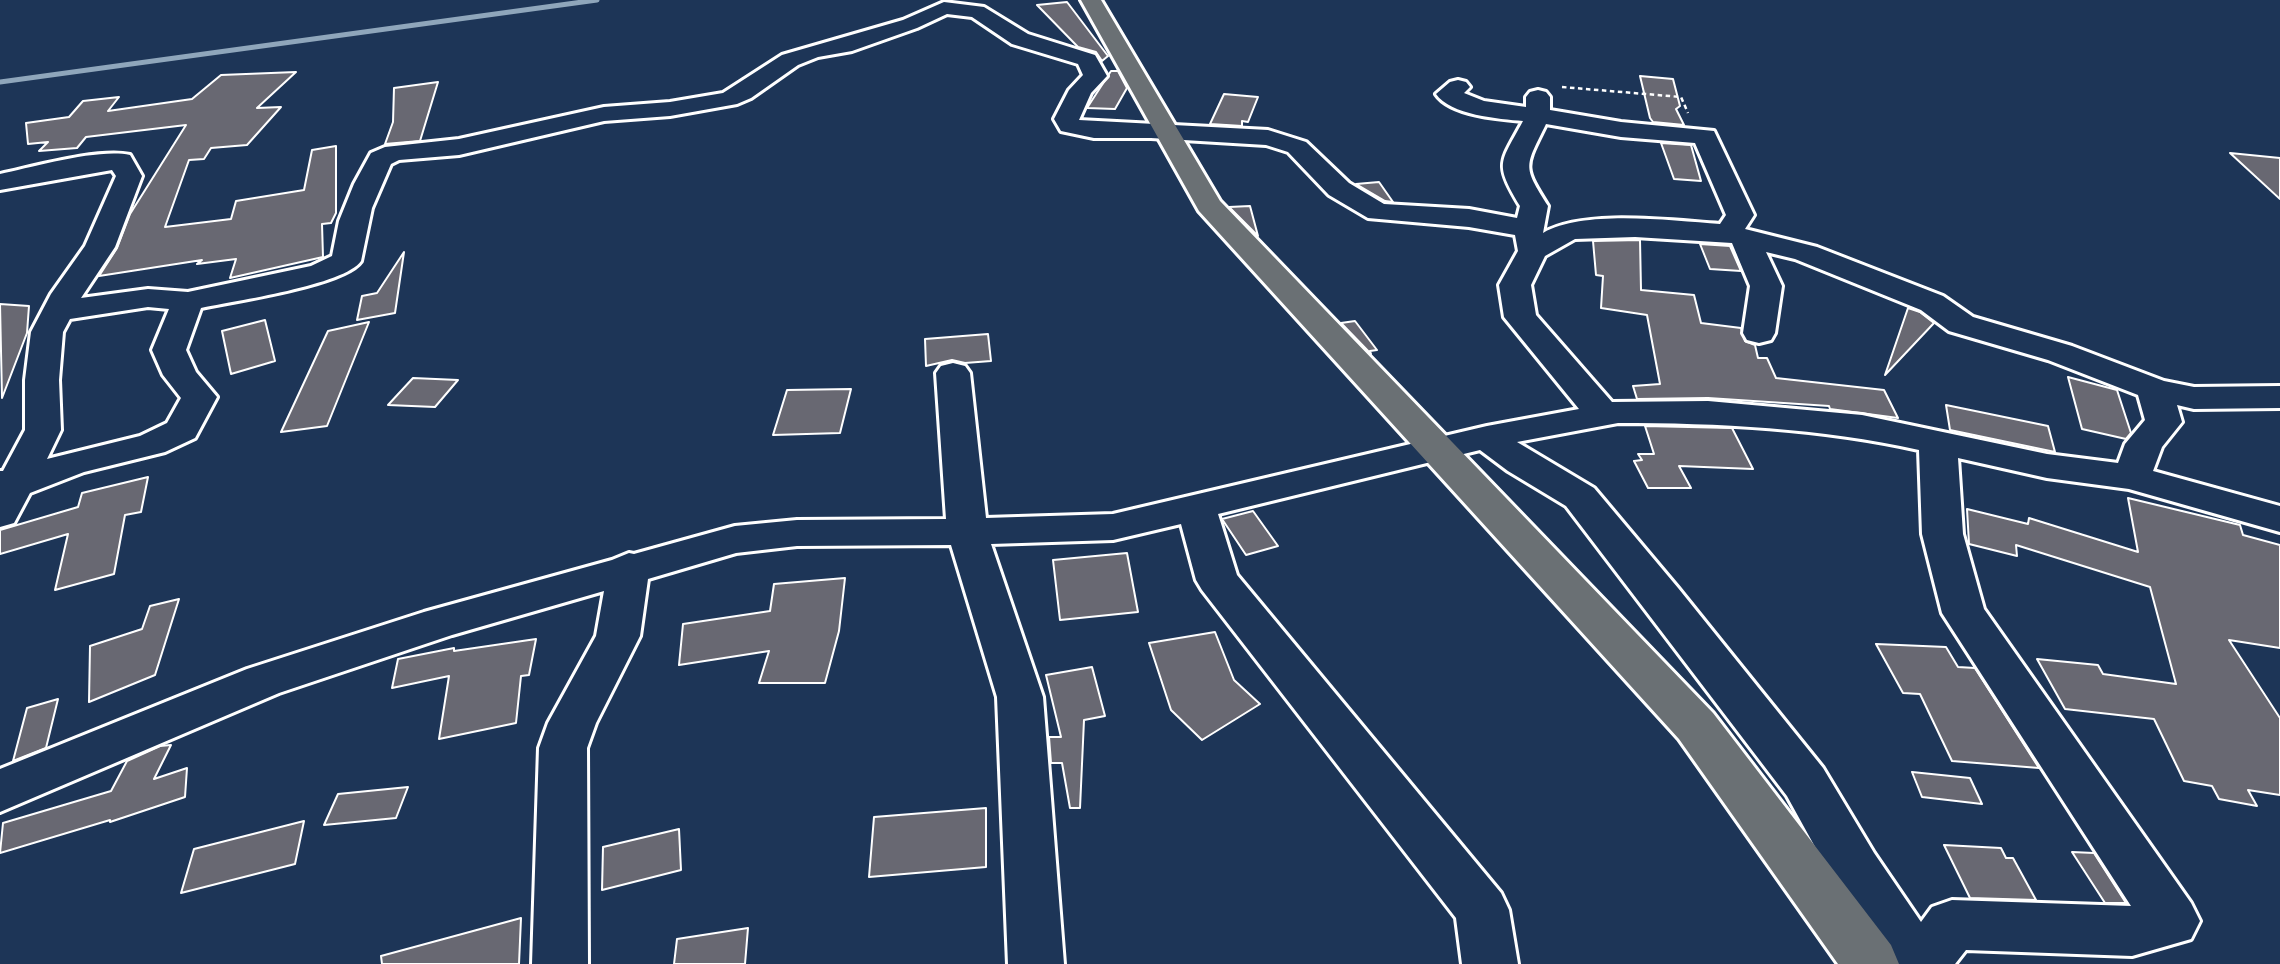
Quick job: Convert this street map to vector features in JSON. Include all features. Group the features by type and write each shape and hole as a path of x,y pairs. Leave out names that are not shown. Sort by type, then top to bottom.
{"highway":[{"path":"1091,0 1209,205 1696,726 1871,964"}],"street":[{"path":"57,311 148,298 188,301 320,273 346,261 349,230 359,198 380,159 394,153 459,147 604,114 670,109 729,99 743,93 790,60 813,51 844,46 910,24 944,8 990,6 1020,39 1087,60 1095,76 1081,90 1066,119 1070,126 1094,130 1151,130 1268,138 1297,147 1339,189 1378,212 1469,218 1530,240 1569,230 1635,228 1737,235 1807,253 1932,303 1961,324 2060,353 2154,389 2194,398 2280,397"},
{"path":"1458,87 1448,94 1461,102 1543,99 1578,125 1705,136 1740,215 1737,235 1766,286 1759,332"},
{"path":"1543,99 1517,157 1515,175 1534,206 1530,240 1515,285 1520,317 1604,415"},
{"path":"0,182 73,167 121,161 129,176 100,247 57,311 47,332 42,380 43,430 5,494"},
{"path":"5,494 72,463 152,444 182,430 199,397 180,375 169,350 188,301"},
{"path":"954,373 967,532 1020,697 1036,964"},
{"path":"2132,477 2144,443 2164,422 2154,389"},
{"path":"0,791 262,681 439,623 629,568 747,538 797,533 967,532 1113,527 1488,437 1618,412 1708,412 1862,426 2047,466 2132,477 2280,519"},
{"path":"1488,437 1521,463 1580,497 1805,782 1855,869 1919,964 1952,925 2132,931 2172,921 1964,613 1941,523 1942,462 1936,442"},
{"path":"1196,507 1217,580 1482,909 1490,964"},
{"path":"560,964 563,748 572,723 618,636 629,568"}],"path":[{"path":"1543,99 1681,97 1692,122 1705,136"}],"building":[{"path":"1067,2 1108,56 1102,61 1096,52 1078,47 1037,5"},
{"path":"1111,71 1118,71 1127,88 1115,109 1087,108"},
{"path":"296,72 257,108 281,107 247,145 211,148 204,159 189,160 165,227 231,219 236,201 304,190 312,150 336,146 336,213 331,223 322,224 323,257 230,278 236,259 197,264 202,260 99,276 117,248 130,214 186,125 86,137 77,148 39,151 48,142 28,144 26,123 69,117 83,101 119,97 108,111 192,99 221,75"},
{"path":"1640,76 1673,79 1680,106 1676,109 1684,125 1653,122"},
{"path":"438,82 420,141 385,144 393,122 394,88"},
{"path":"1224,94 1258,97 1248,122 1242,121 1242,126 1210,124"},
{"path":"1661,143 1691,145 1701,181 1674,179"},
{"path":"2230,153 2280,158 2280,199"},
{"path":"1379,182 1393,202 1385,201 1356,184"},
{"path":"1250,206 1258,236 1229,207"},
{"path":"1640,240 1641,290 1694,295 1701,323 1741,328 1745,341 1755,345 1758,358 1767,358 1776,378 1884,390 1898,418 1830,409 1829,406 1708,398 1637,399 1633,386 1660,384 1647,315 1601,308 1603,276 1596,275 1593,241"},
{"path":"1700,244 1730,246 1741,271 1710,269"},
{"path":"404,252 395,313 357,320 362,296 377,293"},
{"path":"0,304 29,306 27,333 2,398"},
{"path":"1908,308 1920,312 1934,323 1885,375"},
{"path":"265,320 275,361 231,374 222,331"},
{"path":"1355,321 1377,350 1370,351 1371,354 1341,323"},
{"path":"369,322 327,426 281,432 328,331"},
{"path":"988,334 991,361 965,363 952,360 926,366 925,339"},
{"path":"2068,377 2117,390 2131,433 2126,439 2082,429"},
{"path":"413,378 458,380 435,407 388,405"},
{"path":"851,389 840,433 773,435 787,390"},
{"path":"1946,405 2048,426 2055,452 1950,430"},
{"path":"1645,426 1732,428 1753,469 1679,466 1691,488 1648,488 1634,461 1642,460 1638,454 1654,454"},
{"path":"148,477 141,512 125,515 114,574 55,590 68,534 0,554 0,530 78,507 82,493"},
{"path":"2128,498 2240,525 2243,535 2280,545 2280,648 2229,640 2280,718 2280,795 2248,790 2257,806 2219,799 2212,786 2184,781 2154,719 2065,709 2037,659 2098,665 2103,674 2176,684 2150,587 2016,545 2017,556 1969,544 1967,509 2028,524 2029,518 2138,552"},
{"path":"1253,511 1278,546 1246,555 1222,519"},
{"path":"1127,553 1138,612 1060,620 1053,560"},
{"path":"845,578 839,631 825,683 759,683 769,651 679,665 683,624 770,611 774,584"},
{"path":"179,599 155,675 89,702 90,646 142,629 150,606"},
{"path":"1215,632 1234,680 1260,704 1202,740 1171,710 1149,643"},
{"path":"536,639 529,675 521,676 516,723 439,739 449,676 392,688 398,659 454,648 454,651"},
{"path":"1876,644 1946,647 1958,667 1975,668 2039,768 1952,761 1920,694 1903,693"},
{"path":"1092,667 1105,716 1084,720 1080,808 1070,808 1062,763 1051,763 1049,737 1061,737 1046,675"},
{"path":"58,699 46,748 13,761 27,708"},
{"path":"171,745 154,779 187,768 185,797 110,822 0,853 3,823 111,791 127,761 160,746"},
{"path":"1912,772 1970,778 1982,804 1922,797"},
{"path":"408,787 396,818 324,825 338,794"},
{"path":"986,808 986,867 869,877 874,817"},
{"path":"304,821 295,864 181,893 194,849"},
{"path":"679,829 681,870 602,890 603,847"},
{"path":"1944,845 2001,848 2006,858 2013,858 2036,900 1970,898"},
{"path":"2072,852 2094,853 2126,903 2105,903"},
{"path":"521,918 519,964 382,964 381,956"},
{"path":"748,928 745,964 674,964 677,939"}],"waterway":[{"path":"0,82 597,0"}]}
